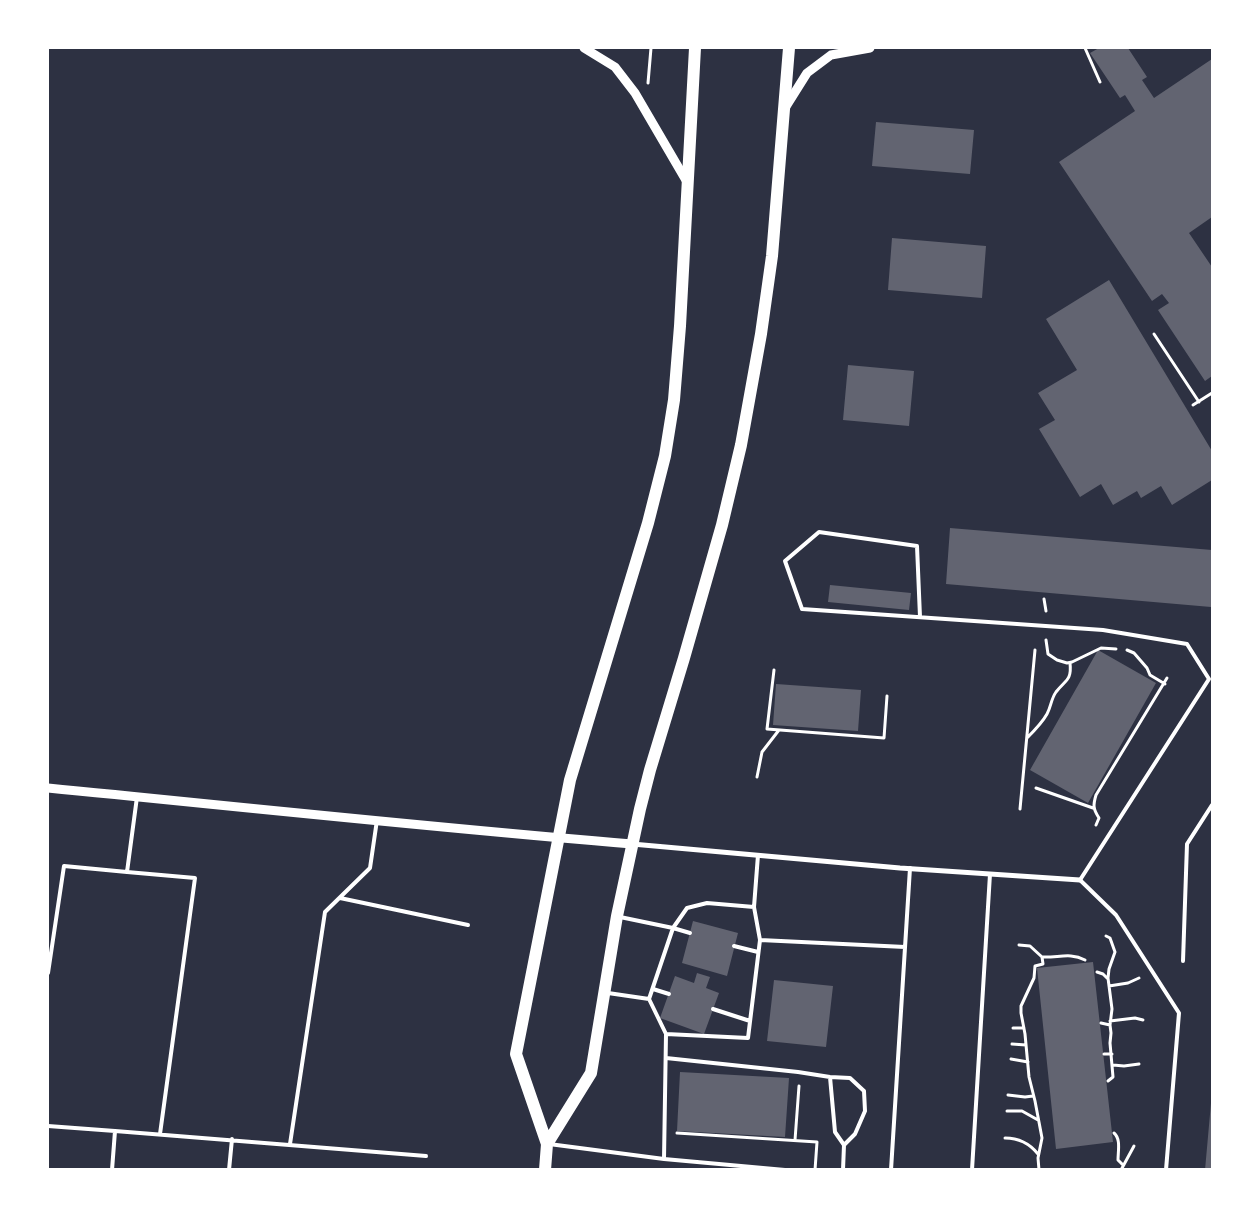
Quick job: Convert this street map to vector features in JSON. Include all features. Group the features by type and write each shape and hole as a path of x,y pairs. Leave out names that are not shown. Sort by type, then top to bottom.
{"main road":[{"path":"547,1144 516,1054 570,780 648,523 665,456 674,400 681,316 695,48"},
{"path":"544,1170 547,1144 591,1073 603,992 632,844 650,770 720,534 741,445 761,334 772,256 789,48"}],"street":[{"path":"584,48 615,67 620,73 635,93 687,182"},
{"path":"784,111 807,73 831,55 870,48"},
{"path":"48,788 455,829 758,856 1080,880"}],"lane":[{"path":"920,617 917,546 818,532 785,561 802,609 1103,630 1187,644 1211,678 1080,880 1116,916 1179,1013 1166,1170"},
{"path":"127,872 137,797"},
{"path":"1182,961 1187,844 1212,805"},
{"path":"290,1144 326,912 370,868 377,820"},
{"path":"666,1034 748,1038 760,940 754,908 758,856"},
{"path":"48,973 64,866 195,878 160,1134"},
{"path":"891,1170 910,868"},
{"path":"972,1170 990,874"},
{"path":"340,898 468,925"},
{"path":"664,1159 666,1034 649,999 673,928 687,908 706,903 754,908"},
{"path":"617,916 690,933"},
{"path":"760,940 906,947"},
{"path":"734,946 758,952"},
{"path":"653,988 669,994"},
{"path":"603,992 649,999"},
{"path":"713,1010 750,1021"},
{"path":"666,1058 850,1078 864,1091 865,1111 855,1134 844,1145"},
{"path":"830,1077 835,1132 844,1145 843,1170"},
{"path":"48,1126 232,1139 426,1156"},
{"path":"112,1170 115,1131"},
{"path":"229,1170 232,1139"},
{"path":"547,1144 664,1159 785,1170"}],"path":[{"path":"648,83 651,48"},
{"path":"1084,48 1100,82"},
{"path":"1154,334 1199,402"},
{"path":"1193,406 1212,393"},
{"path":"1046,626 1048,654 1057,660 1070,662 1092,654 1094,650 1101,648 1125,649 1137,657 1147,668 1150,675 1164,684"},
{"path":"1020,809 1035,650"},
{"path":"1026,739 1046,717 1054,694 1068,680 1071,671 1070,662"},
{"path":"774,670 767,729 884,738 887,696"},
{"path":"1096,825 1099,818 1093,804 1096,795 1168,678"},
{"path":"757,778 762,752 779,730"},
{"path":"1036,788 1094,808"},
{"path":"1106,936 1110,938 1115,952 1108,978 1112,1009 1110,1042 1113,1066 1113,1077 1108,1081"},
{"path":"1019,945 1030,946 1042,957 1043,964 1035,966 1034,978 1021,1006 1029,1077 1042,1138 1038,1170"},
{"path":"1042,957 1068,955 1079,956 1085,960"},
{"path":"1108,986 1133,981 1152,971"},
{"path":"1097,972 1104,974 1108,978"},
{"path":"1101,1023 1135,1018 1143,1020"},
{"path":"1013,1028 1024,1028"},
{"path":"1012,1044 1026,1045"},
{"path":"1104,1054 1112,1054"},
{"path":"1011,1059 1028,1062"},
{"path":"1113,1066 1140,1064"},
{"path":"795,1140 800,1090 797,1072"},
{"path":"1008,1095 1033,1096"},
{"path":"1007,1110 1022,1112 1038,1120"},
{"path":"675,1126 674,1133 817,1142 815,1170"},
{"path":"1114,1133 1118,1140 1118,1160 1123,1165"},
{"path":"1005,1138 1018,1139 1032,1147 1039,1155"},
{"path":"1121,1170 1134,1146"}],"building":[{"path":"1099,48 1128,48 1147,77 1142,80 1154,98 1212,59 1212,217 1189,233 1212,267 1212,376 1205,381 1158,310 1169,303 1162,294 1152,301 1059,162 1135,111 1125,95 1120,98 1090,53"},
{"path":"876,122 974,130 970,174 872,166"},
{"path":"892,238 986,246 982,298 888,290"},
{"path":"1109,280 1212,451 1212,480 1172,505 1161,486 1141,498 1137,491 1113,505 1101,484 1080,497 1039,429 1055,420 1038,393 1077,370 1046,319"},
{"path":"848,365 914,371 909,426 843,420"},
{"path":"950,528 1212,550 1211,607 946,584"},
{"path":"830,585 911,593 909,610 828,602"},
{"path":"1098,650 1156,683 1088,803 1030,770"},
{"path":"776,684 861,690 858,731 773,725"},
{"path":"693,921 738,933 727,976 682,963"},
{"path":"1093,962 1113,1142 1056,1149 1037,968"},
{"path":"697,973 710,977 706,988 719,993 704,1034 660,1018 675,976 694,983"},
{"path":"774,980 833,986 826,1047 767,1041"},
{"path":"680,1072 789,1078 785,1137 677,1131"},
{"path":"1211,1103 1212,1170 1205,1170"}]}
